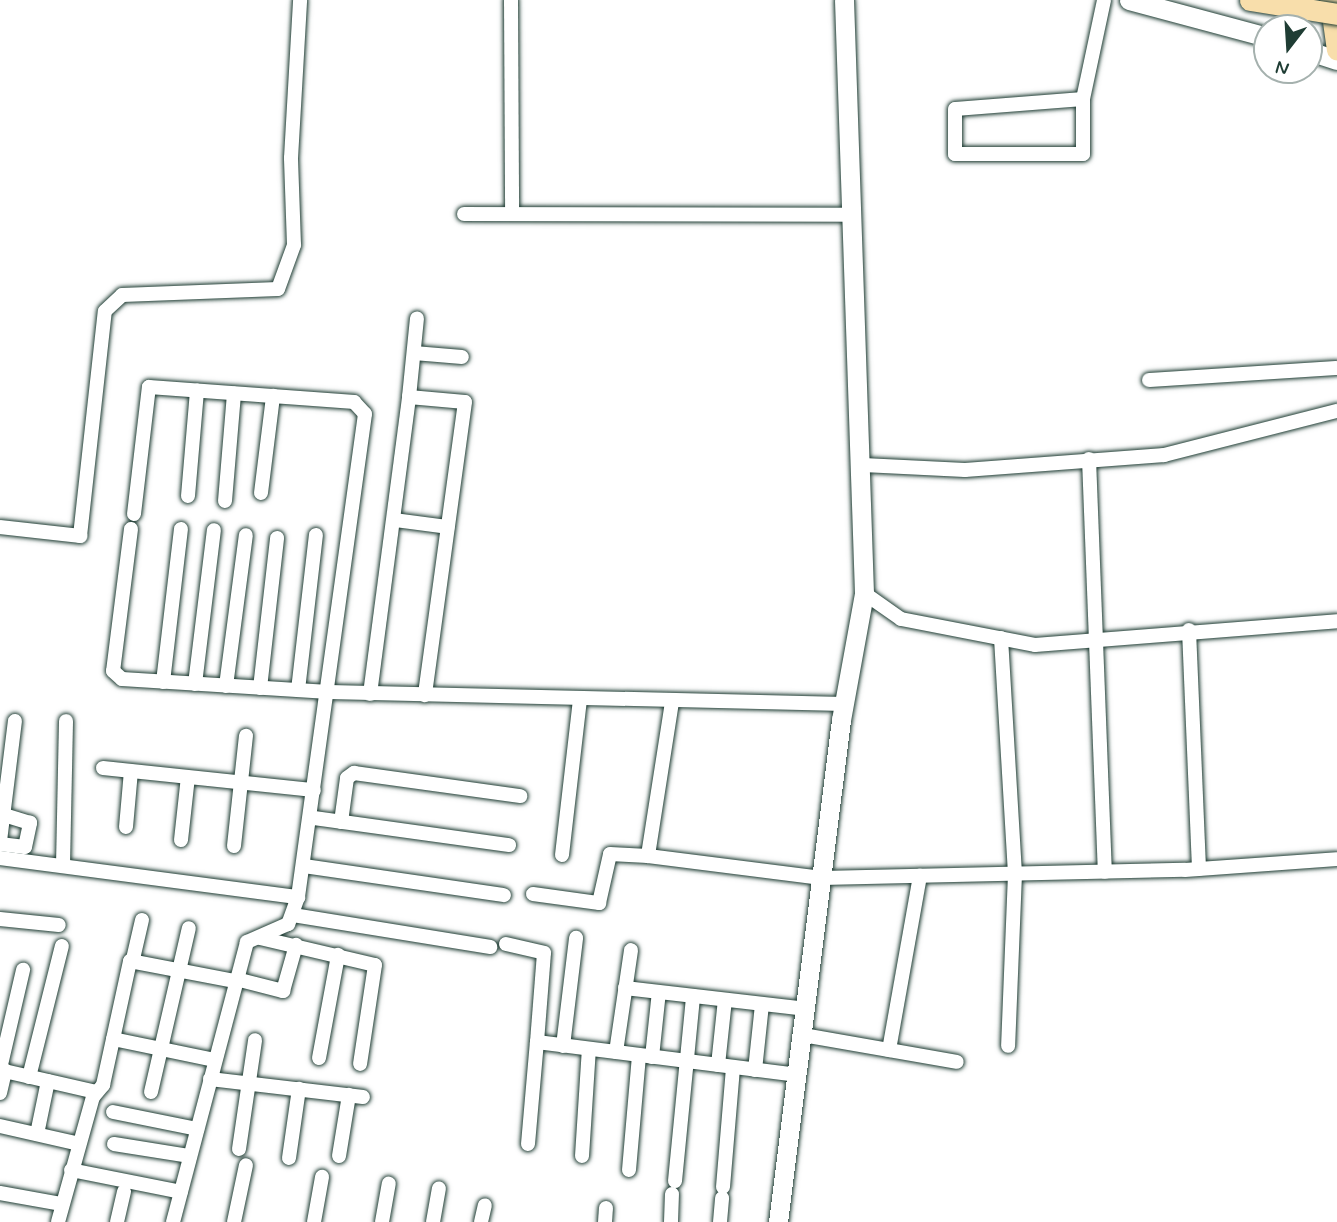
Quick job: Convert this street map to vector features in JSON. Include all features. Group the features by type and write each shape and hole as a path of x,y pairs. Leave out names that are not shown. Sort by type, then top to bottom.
{"main road":[{"path":"1250,0 1337,14"},
{"path":"1330,0 1337,50"}],"street":[{"path":"0,527 80,536 105,311 122,295 278,289 294,245 291,158 300,0"},
{"path":"511,0 512,214"},
{"path":"778,1222 844,704 864,593 863,466 844,0"},
{"path":"1083,99 955,108 956,154 1083,154 1083,99 1104,0"},
{"path":"1129,0 1253,33"},
{"path":"464,214 854,215"},
{"path":"370,694 395,520 417,318"},
{"path":"414,353 461,357"},
{"path":"1149,380 1337,368"},
{"path":"255,936 275,931 293,915 298,897 314,818 314,790 329,692 365,414 354,402 149,387 144,396 133,522 113,671 122,679 298,691 329,692 370,694 844,704"},
{"path":"188,496 197,390"},
{"path":"225,501 234,393"},
{"path":"261,493 273,396"},
{"path":"409,397 465,402 425,695"},
{"path":"863,466 965,470 1164,455 1337,411"},
{"path":"1089,459 1105,872"},
{"path":"395,520 448,527"},
{"path":"163,682 181,529"},
{"path":"195,684 214,530"},
{"path":"298,691 316,534"},
{"path":"226,686 246,535"},
{"path":"260,688 277,538"},
{"path":"864,593 901,619 1035,645 1189,630 1337,621"},
{"path":"1189,630 1199,869"},
{"path":"1001,638 1015,874 1007,1046"},
{"path":"562,855 579,700"},
{"path":"648,856 672,702"},
{"path":"3,815 30,823 26,847 0,843 3,815 15,721"},
{"path":"63,865 66,721"},
{"path":"233,846 246,736"},
{"path":"103,768 314,790"},
{"path":"126,827 131,771"},
{"path":"341,822 347,778 354,773 520,796"},
{"path":"181,840 188,777"},
{"path":"314,818 509,845"},
{"path":"533,894 599,903 610,854 648,856 822,878 1199,869 1337,859"},
{"path":"0,858 298,897"},
{"path":"304,866 504,895"},
{"path":"890,1050 920,876"},
{"path":"293,915 490,947"},
{"path":"0,919 59,925"},
{"path":"58,1222 71,1170 96,1092 103,1085 142,920"},
{"path":"151,1092 189,929"},
{"path":"255,936 338,955 377,969 360,1064"},
{"path":"173,1222 235,980 255,936"},
{"path":"563,1046 576,938"},
{"path":"506,944 544,953 528,1144"},
{"path":"29,1077 62,946"},
{"path":"133,958 285,989 296,946"},
{"path":"616,1052 631,950"},
{"path":"319,1058 338,955"},
{"path":"0,1093 2,1070 23,970"},
{"path":"625,988 807,1009"},
{"path":"629,1170 645,1056 659,992"},
{"path":"671,1222 694,996"},
{"path":"718,1065 725,1000"},
{"path":"755,1070 762,1004"},
{"path":"803,1035 957,1062"},
{"path":"113,1039 214,1060"},
{"path":"239,1149 255,1040"},
{"path":"537,1042 798,1075"},
{"path":"582,1156 589,1049"},
{"path":"720,1222 733,1067"},
{"path":"2,1070 96,1092"},
{"path":"210,1079 356,1096 339,1156"},
{"path":"37,1134 48,1081"},
{"path":"289,1158 299,1089"},
{"path":"113,1112 197,1129"},
{"path":"0,1126 79,1144"},
{"path":"114,1144 190,1156"},
{"path":"234,1222 246,1165"},
{"path":"71,1170 181,1192"},
{"path":"314,1222 322,1177"},
{"path":"382,1222 388,1184"},
{"path":"433,1222 439,1189"},
{"path":"117,1222 124,1192"},
{"path":"0,1193 62,1204"},
{"path":"481,1222 485,1205"}]}
